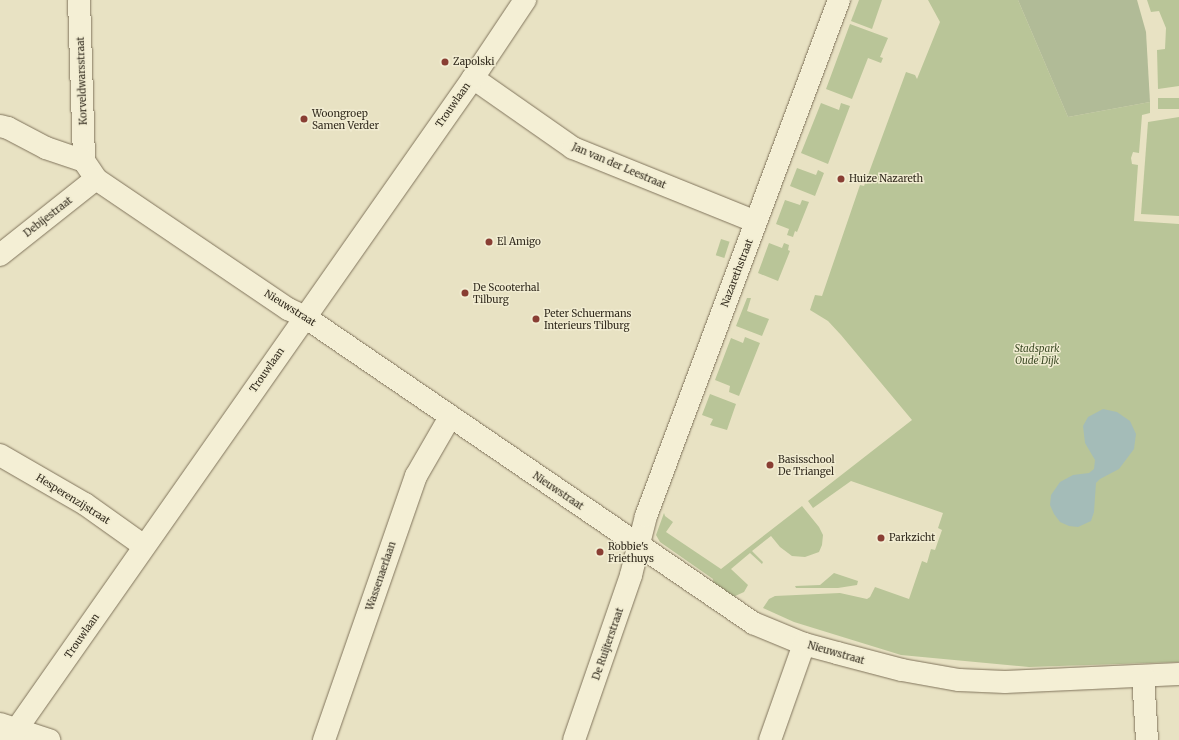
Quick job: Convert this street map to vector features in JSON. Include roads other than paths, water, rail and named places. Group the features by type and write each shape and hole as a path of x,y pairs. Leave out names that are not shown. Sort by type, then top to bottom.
{"street":[{"name":"Korveldwarsstraat","path":"79,0 90,170"},
{"name":"Trouwlaan","path":"8,731 144,546 473,78 525,0"},
{"name":"Nazarethstraat","path":"638,546 646,516 839,0"},
{"name":"Jan van der Leestraat","path":"473,78 573,148 756,222"},
{"name":"Nieuwstraat","path":"0,126 8,128 90,170 288,309 305,317 739,615 753,623 804,644 885,666 959,680 1005,682 1179,674"},
{"name":"Debijestraat","path":"0,255 90,170"},
{"name":"Wassenaerlaan","path":"324,740 416,476 450,417"},
{"name":"Hesperenzijstraat","path":"0,455 85,504 144,546"},
{"name":"De Ruijterstraat","path":"574,740 631,575 638,546"},
{"path":"770,740 804,644"},
{"path":"1143,676 1147,740"},
{"path":"8,731 49,740"}],"water":[{"path":"1103,409 1117,412 1130,421 1136,434 1134,449 1119,469 1100,479 1096,483 1094,512 1091,521 1078,527 1069,526 1060,522 1054,514 1050,505 1051,495 1060,482 1073,475 1089,473 1094,469 1095,460 1085,443 1083,426 1088,417"}],"place":[{"name":"Zapolski","path":"445,62"},
{"name":"Woongroep Samen Verder","path":"304,119"},
{"name":"Huize Nazareth","path":"841,179"},
{"name":"El Amigo","path":"489,242"},
{"name":"De Scooterhal Tilburg","path":"465,293"},
{"name":"Peter Schuermans Interieurs Tilburg","path":"536,319"},
{"name":"Basisschool De Triangel","path":"770,465"},
{"name":"Parkzicht","path":"881,538"},
{"name":"Robbie's Friethuys","path":"600,552"}],"park label":[{"name":"Stadspark Oude Dijk","path":"1037,354"}]}
